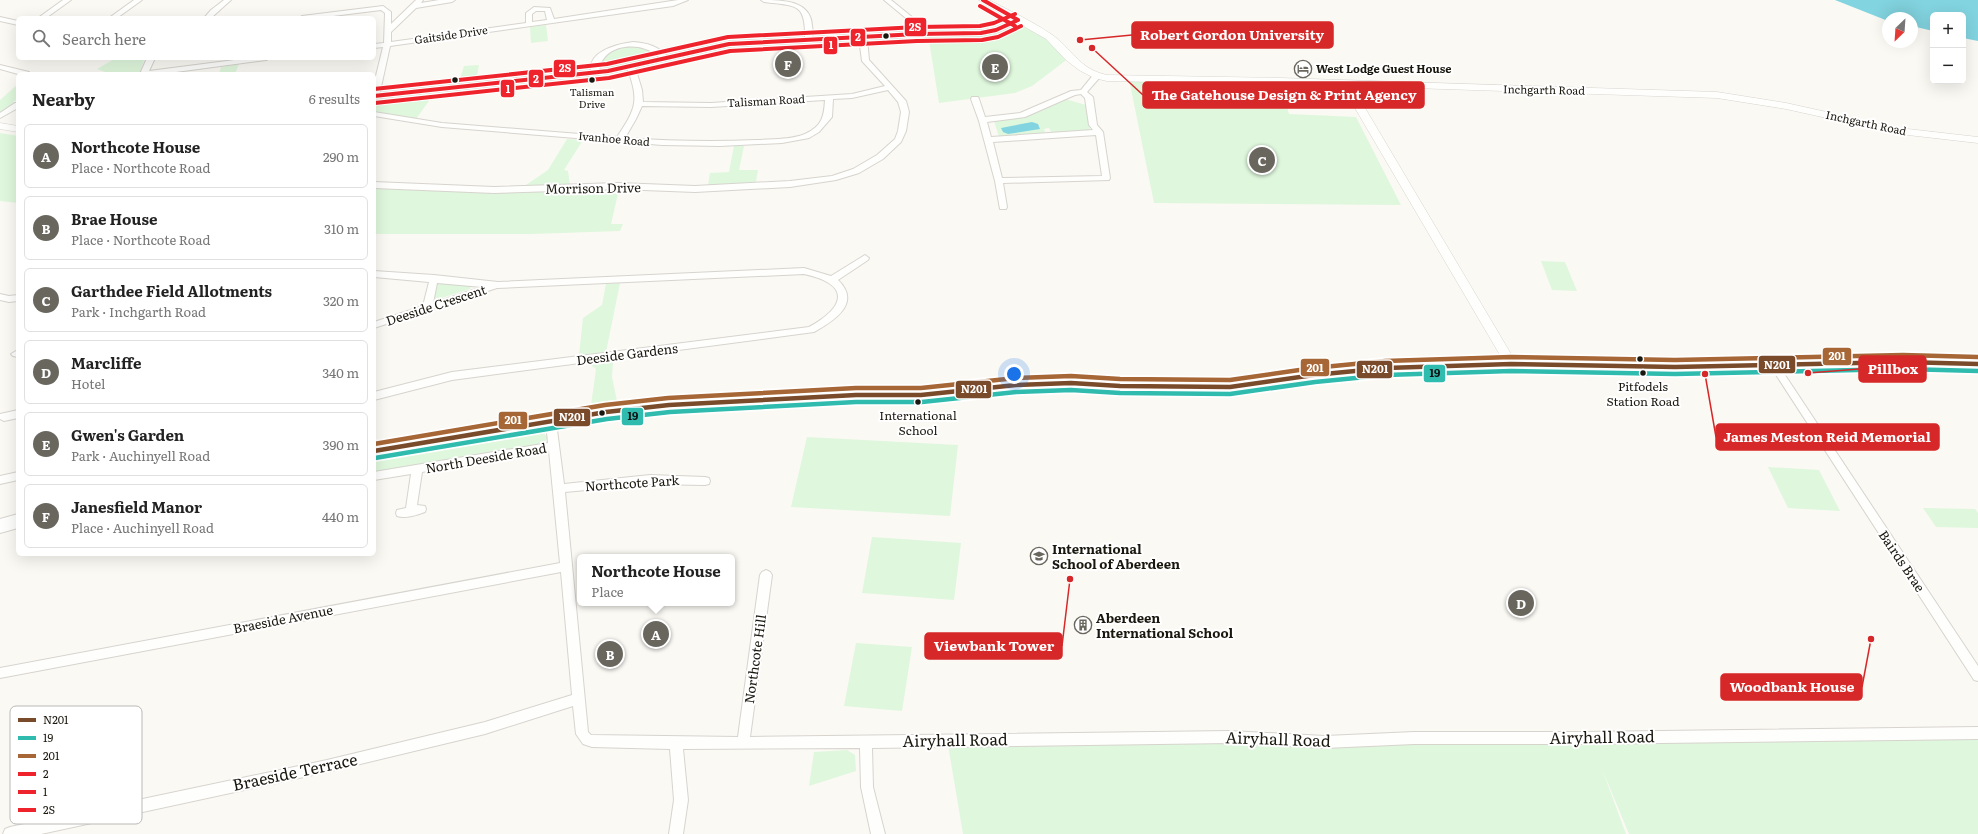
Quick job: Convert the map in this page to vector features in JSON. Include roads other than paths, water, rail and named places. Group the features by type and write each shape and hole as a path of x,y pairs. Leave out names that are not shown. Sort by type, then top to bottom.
{"main road":[{"name":"North Deeside Road","path":"376,451 606,412 669,405 856,395 921,395 1016,385 1071,384 1230,387 1314,375 1372,370 1511,364 1675,367 1903,362 1978,364"},
{"path":"0,526 16,522"}],"street":[{"path":"44,16 68,0"},
{"path":"115,16 139,0"},
{"path":"208,16 228,0"},
{"path":"388,31 420,0"},
{"path":"414,6 452,0"},
{"name":"Gaitside Drive","path":"376,46 673,4 685,0"},
{"path":"764,0 788,3 801,8 808,17 809,40"},
{"path":"887,0 910,18 918,34"},
{"name":"Inchgarth Road","path":"983,0 1049,37 1069,58 1082,68 1097,76 1107,78 1345,83 1717,94 1786,106 1899,131 1978,140"},
{"path":"316,16 383,8 388,12 387,44 376,92"},
{"path":"529,24 529,12 534,9 548,9 551,21"},
{"path":"0,19 16,23"},
{"path":"376,96 595,73 632,67 705,48 729,44 918,34 989,32 1018,20"},
{"name":"Morrison Drive","path":"376,185 494,190 618,186 695,189 815,182 856,171 870,164 889,150 898,140 902,131 905,112 899,97 866,61 864,55 863,38"},
{"path":"595,73 596,60 604,53 619,47 637,45 649,47 658,50 665,58"},
{"path":"145,72 150,60"},
{"path":"159,72 251,60"},
{"path":"0,67 19,72"},
{"path":"620,139 640,104 640,93 632,67"},
{"path":"983,120 1022,114 1074,93 1084,92 1097,76"},
{"path":"1345,83 1511,364"},
{"name":"Talisman Road","path":"640,104 711,104 829,97 870,93 890,87"},
{"path":"999,181 1106,178 1099,132 1093,125 1089,97 1084,92"},
{"name":"Ivanhoe Road","path":"376,114 442,125 620,139 699,144 764,142 795,139 811,133 824,123 828,116 829,97"},
{"path":"975,99 983,120 999,181 1003,207"},
{"path":"0,116 16,106"},
{"path":"0,126 16,129"},
{"path":"988,140 1099,132"},
{"path":"376,274 434,278 498,285 804,271 820,273 833,279 865,258"},
{"path":"427,308 434,278"},
{"name":"Deeside Gardens","path":"376,395 452,376 811,330 827,323 839,312 843,301 842,289 833,279"},
{"name":"Deeside Crescent","path":"376,324 498,285"},
{"path":"0,298 16,298"},
{"name":"Bairds Brae","path":"1774,365 1978,676"},
{"path":"4,417 16,414"},
{"path":"551,422 567,566 578,699"},
{"name":"North Deeside Road","path":"376,476 554,446"},
{"name":"North Deeside Road","path":"411,511 417,469"},
{"path":"0,480 16,473"},
{"name":"Northcote Park","path":"559,489 644,479 682,479 705,481"},
{"name":"Braeside Avenue","path":"0,673 567,566"},
{"name":"Northcote Hill","path":"743,743 766,575"},
{"name":"Airyhall Road","path":"578,699 582,734 587,740 592,741 743,743 1230,737 1325,742 1414,738 1581,738 1978,733"},
{"name":"Braeside Terrace","path":"142,806 327,766 485,728 578,699"},
{"path":"866,741 867,786 878,834"},
{"path":"676,743 682,800 676,834"},
{"name":"Braeside Terrace","path":"10,834 57,824"}],"water":[{"path":"1835,0 1978,0 1978,41 1966,39 1966,12 1930,12 1930,30 1918,27 1918,12 1882,12 1882,19"},
{"path":"1032,122 1038,124 1040,129 1008,134 1003,132 1001,128"}],"place":[{"name":"Robert Gordon University","path":"1080,40"},
{"name":"The Gatehouse Design & Print Agency","path":"1092,48"},
{"name":"Janesfield Manor","path":"788,64"},
{"name":"Gwen's Garden","path":"995,67"},
{"name":"West Lodge Guest House","path":"1303,69"},
{"name":"Talisman Drive","path":"592,80"},
{"name":"Garthdee Field Allotments","path":"1262,160"},
{"name":"Pitfodels Station Road","path":"1643,373"},
{"name":"Pillbox","path":"1808,373"},
{"name":"James Meston Reid Memorial","path":"1705,374"},
{"name":"International School","path":"918,402"},
{"name":"International School of Aberdeen","path":"1039,556"},
{"name":"Viewbank Tower","path":"1070,579"},
{"name":"Marcliffe","path":"1521,603"},
{"name":"Aberdeen International School","path":"1083,625"},
{"name":"Northcote House","path":"656,634"},
{"name":"Woodbank House","path":"1871,639"},
{"name":"Brae House","path":"610,654"}]}
